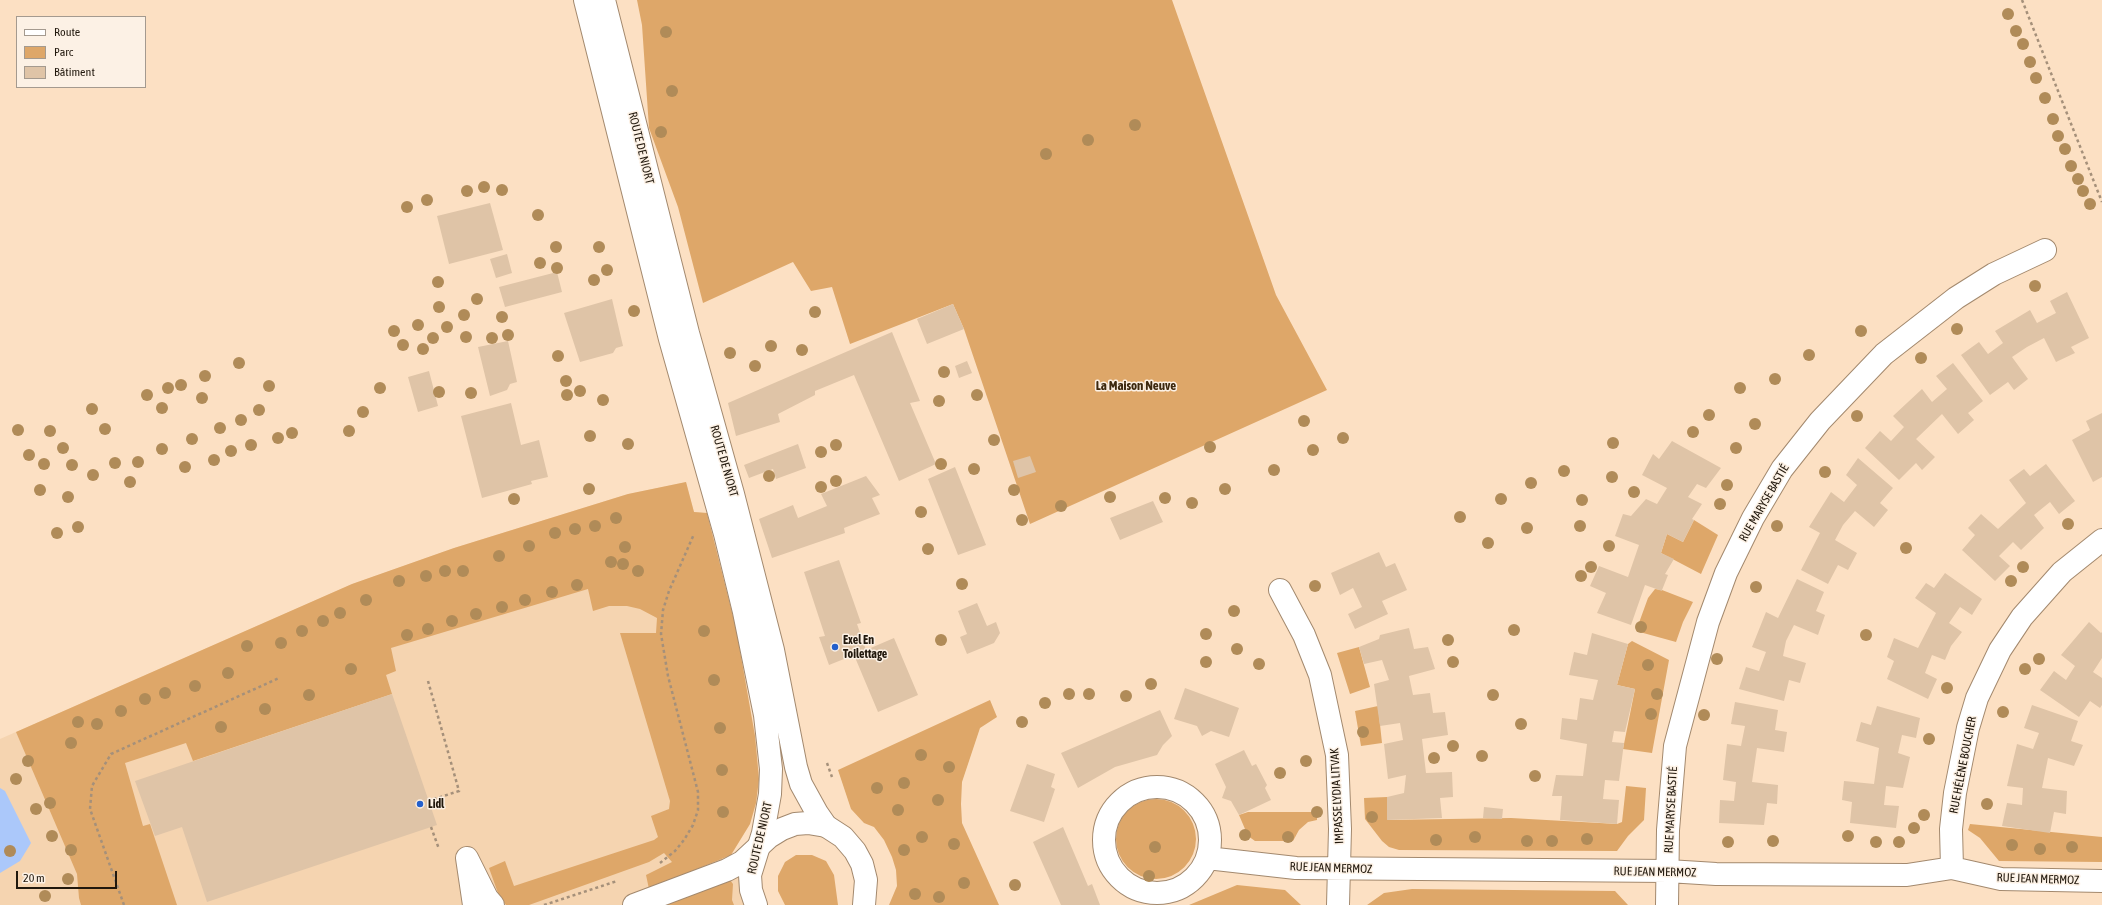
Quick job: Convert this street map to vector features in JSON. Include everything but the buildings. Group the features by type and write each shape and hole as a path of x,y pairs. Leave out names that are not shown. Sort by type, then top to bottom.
{"street":[{"name":"ROUTE DE NIORT","path":"585,0 667,324 725,534 744,612 765,716 771,769 767,817 750,876 751,890 756,905"},
{"name":"ROUTE DE NIORT","path":"604,0 688,333 733,494 774,650 796,767 801,784 810,802 826,826 843,837 855,851 862,864 866,880 864,905"},
{"name":"RUE MARYSE BASTIÉ","path":"1668,905 1668,830 1675,746 1708,622 1726,574 1753,518 1782,469 1820,421 1890,349 1956,298 1994,274 2045,250"},
{"name":"RUE HÉLÈNE BOUCHER","path":"1952,868 1951,828 1955,793 1968,728 1977,698 2000,650 2022,618 2062,572 2102,540"},
{"name":"IMPASSE LYDIA LITVAK","path":"1280,590 1304,635 1320,674 1337,755 1340,869 1338,905"},
{"path":"1160,787 1176,790 1190,798 1202,811 1206,821 1210,842 1208,858 1198,873 1187,883 1171,891 1154,892 1138,889 1124,881 1113,868 1104,837 1108,821 1116,806 1128,795 1143,788 1160,787"},
{"path":"634,905 727,870 742,862 769,837 795,824 808,823 826,826"},
{"path":"474,905 467,858 487,898 493,905"},
{"name":"RUE JEAN MERMOZ","path":"1208,858 1296,868 1340,869 1668,871 1716,874 1872,876 1907,875 1952,868 2001,879 2102,881"}],"path":[{"path":"2022,0 2102,202"},
{"path":"657,865 675,851 684,840 693,824 698,810 698,792 668,676 661,634 663,610 669,591 695,529"},
{"path":"124,905 90,809 92,786 111,754 279,678"},
{"path":"428,681 459,791 428,801"},
{"path":"544,905 620,880"}],"shaded area":[{"path":"686,482 694,512 707,513 736,628 755,736 759,779 756,803 750,824 731,855 748,905 0,905 0,739 352,584 454,548 628,494"}],"green space":[{"path":"637,0 1172,0 1276,295 1327,390 1030,524 964,329 953,304 850,344 832,287 811,291 793,262 703,303 678,207 649,128 642,25"},
{"path":"686,482 694,512 707,513 736,628 755,736 759,779 756,803 750,824 731,855 649,889 646,875 672,862 664,853 649,862 529,905 506,905 499,896 489,868 505,861 514,886 654,840 658,837 651,816 669,809 670,801 620,633 656,633 657,618 640,609 627,606 609,606 593,611 588,589 391,648 396,671 386,675 392,694 193,761 186,743 125,763 143,826 150,824 177,905 81,905 77,874 16,732 352,584 454,548 628,494"},
{"path":"1694,520 1718,535 1701,574 1661,553 1667,534 1683,542"},
{"path":"1655,589 1662,590 1693,602 1683,622 1676,642 1636,631 1648,598"},
{"path":"1632,641 1669,660 1652,753 1623,749 1635,689 1617,685 1628,644"},
{"path":"1359,647 1370,687 1350,694 1337,653"},
{"path":"990,700 997,717 980,728 962,782 961,804 962,823 999,905 889,905 897,886 896,870 892,857 884,840 874,827 864,823 851,809 838,770"},
{"path":"1378,706 1382,743 1361,746 1355,711"},
{"path":"1626,786 1646,788 1644,820 1628,836 1617,851 1399,850 1389,847 1382,841 1365,819 1364,798 1387,797 1388,820 1511,818 1617,824 1622,822"},
{"path":"1156,799 1164,800 1178,806 1184,811 1189,817 1195,831 1195,847 1189,861 1184,867 1178,872 1164,878 1156,879 1148,878 1134,872 1128,867 1123,861 1117,847 1116,839 1117,831 1123,817 1128,811 1134,806 1148,800"},
{"path":"1248,812 1317,812 1317,820 1308,822 1299,830 1293,841 1255,841 1248,836 1239,815"},
{"path":"1970,824 2102,837 2102,862 1999,861 1980,838 1968,830"},
{"path":"796,855 812,855 826,861 834,875 838,905 785,905 778,891 778,876 785,862"},
{"path":"730,880 733,884 732,900 734,905 666,905"},
{"path":"1237,885 1285,890 1301,905 1189,905"},
{"path":"1412,889 1615,891 1628,905 1367,905 1384,893"}],"water":[{"path":"0,788 5,791 31,843 20,861 0,873"}],"place":[{"name":"Exel En Toilettage","path":"835,647"},
{"name":"Lidl","path":"420,804"}],"district":[{"name":"La Maison Neuve","path":"1136,386"}]}
